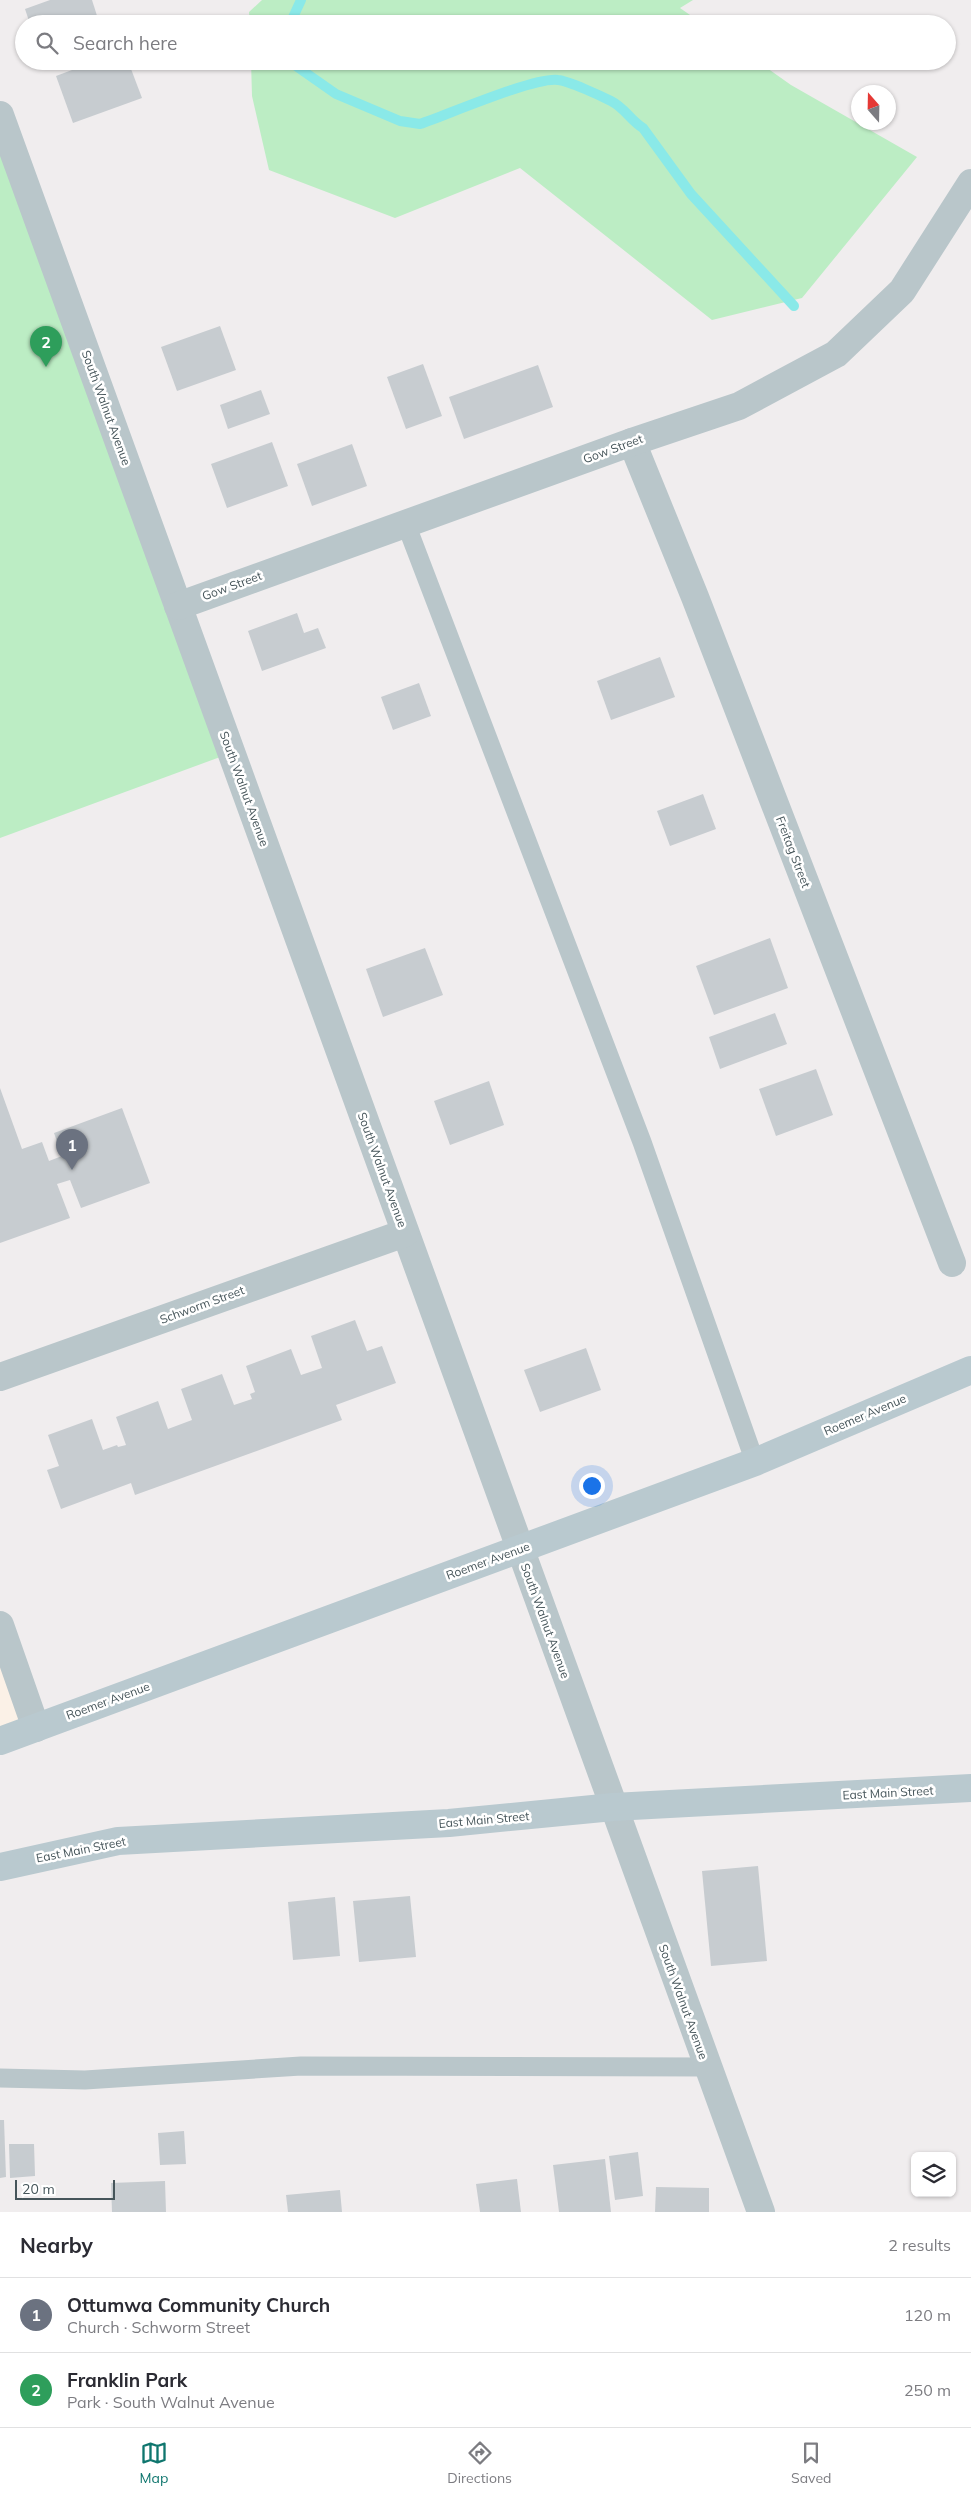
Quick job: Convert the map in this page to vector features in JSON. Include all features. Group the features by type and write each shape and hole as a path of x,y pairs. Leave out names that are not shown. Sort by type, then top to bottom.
{"main road":[{"name":"Roemer Avenue","path":"0,1741 755,1462 971,1370"},
{"name":"East Main Street","path":"0,1867 118,1841 449,1824 613,1807 971,1788"}],"street":[{"name":"South Walnut Avenue","path":"1,123 761,2212"},
{"name":"Gow Street","path":"178,606 632,442 739,406 836,354 902,291 971,183"},
{"name":"Freitag Street","path":"632,442 698,606 952,1263"},
{"name":"Schworm Street","path":"0,1377 405,1233"},
{"path":"0,1625 36,1728"}],"lane":[{"path":"406,524 642,1142 755,1462"},
{"path":"0,2078 85,2080 301,2066 707,2067"}],"shaded area":[{"path":"0,1625 36,1728 0,1741"}],"green space":[{"path":"262,0 693,0 680,8 690,15 249,15 249,12"},
{"path":"251,70 770,70 791,85 851,119 851,130 870,130 917,157 802,298 712,320 520,168 395,218 269,170 252,96"},
{"path":"0,128 231,753 0,838"}],"building":[{"path":"50,0 92,0 97,15 27,15 25,9"},
{"path":"72,70 131,70 142,98 73,123 56,76"},
{"path":"220,326 236,370 177,391 161,347"},
{"path":"423,364 442,416 406,429 387,377"},
{"path":"538,365 553,407 464,439 449,397"},
{"path":"261,390 270,414 228,429 220,405"},
{"path":"272,442 288,486 227,508 211,464"},
{"path":"352,444 367,486 312,506 297,464"},
{"path":"297,613 304,633 318,628 326,648 262,671 248,631"},
{"path":"660,657 675,697 611,720 597,681"},
{"path":"419,683 431,716 393,730 381,697"},
{"path":"703,794 716,829 670,846 657,811"},
{"path":"770,938 788,988 714,1015 696,966"},
{"path":"425,948 443,995 383,1017 366,969"},
{"path":"775,1013 787,1044 720,1069 709,1037"},
{"path":"816,1069 833,1115 776,1136 759,1089"},
{"path":"489,1081 504,1125 450,1145 434,1101"},
{"path":"0,1088 22,1149 42,1142 49,1161 62,1156 54,1133 122,1108 150,1183 81,1208 70,1180 57,1184 70,1218 0,1243"},
{"path":"355,1320 367,1351 382,1346 396,1383 336,1405 342,1420 135,1495 131,1483 61,1509 47,1470 59,1466 48,1435 92,1419 103,1450 117,1445 118,1447 126,1445 116,1417 158,1401 168,1429 192,1420 181,1389 222,1374 234,1405 252,1399 250,1394 255,1392 246,1366 291,1349 301,1375 322,1368 311,1336"},
{"path":"586,1348 601,1390 540,1412 524,1370"},
{"path":"758,1866 767,1961 711,1966 702,1871"},
{"path":"410,1896 416,1957 359,1962 353,1901"},
{"path":"335,1897 340,1956 293,1960 288,1902"},
{"path":"0,2120 4,2120 6,2177 0,2178"},
{"path":"184,2131 186,2164 160,2165 158,2133"},
{"path":"9,2144 34,2144 35,2176 10,2178"},
{"path":"638,2152 643,2196 615,2200 609,2156"},
{"path":"605,2159 611,2212 559,2212 553,2165"},
{"path":"517,2179 521,2212 480,2212 476,2184"},
{"path":"165,2181 166,2212 112,2212 111,2183"},
{"path":"656,2187 709,2188 709,2212 655,2212"},
{"path":"340,2190 342,2212 288,2212 286,2195"}],"waterway":[{"path":"294,15 301,0"},
{"path":"302,70 336,94 400,121 420,124 511,90 546,81 558,80 570,83 611,101 643,128 691,194 794,306"}],"place":[{"name":"Franklin Park","path":"46,367"},
{"name":"Ottumwa Community Church","path":"72,1170"}]}
